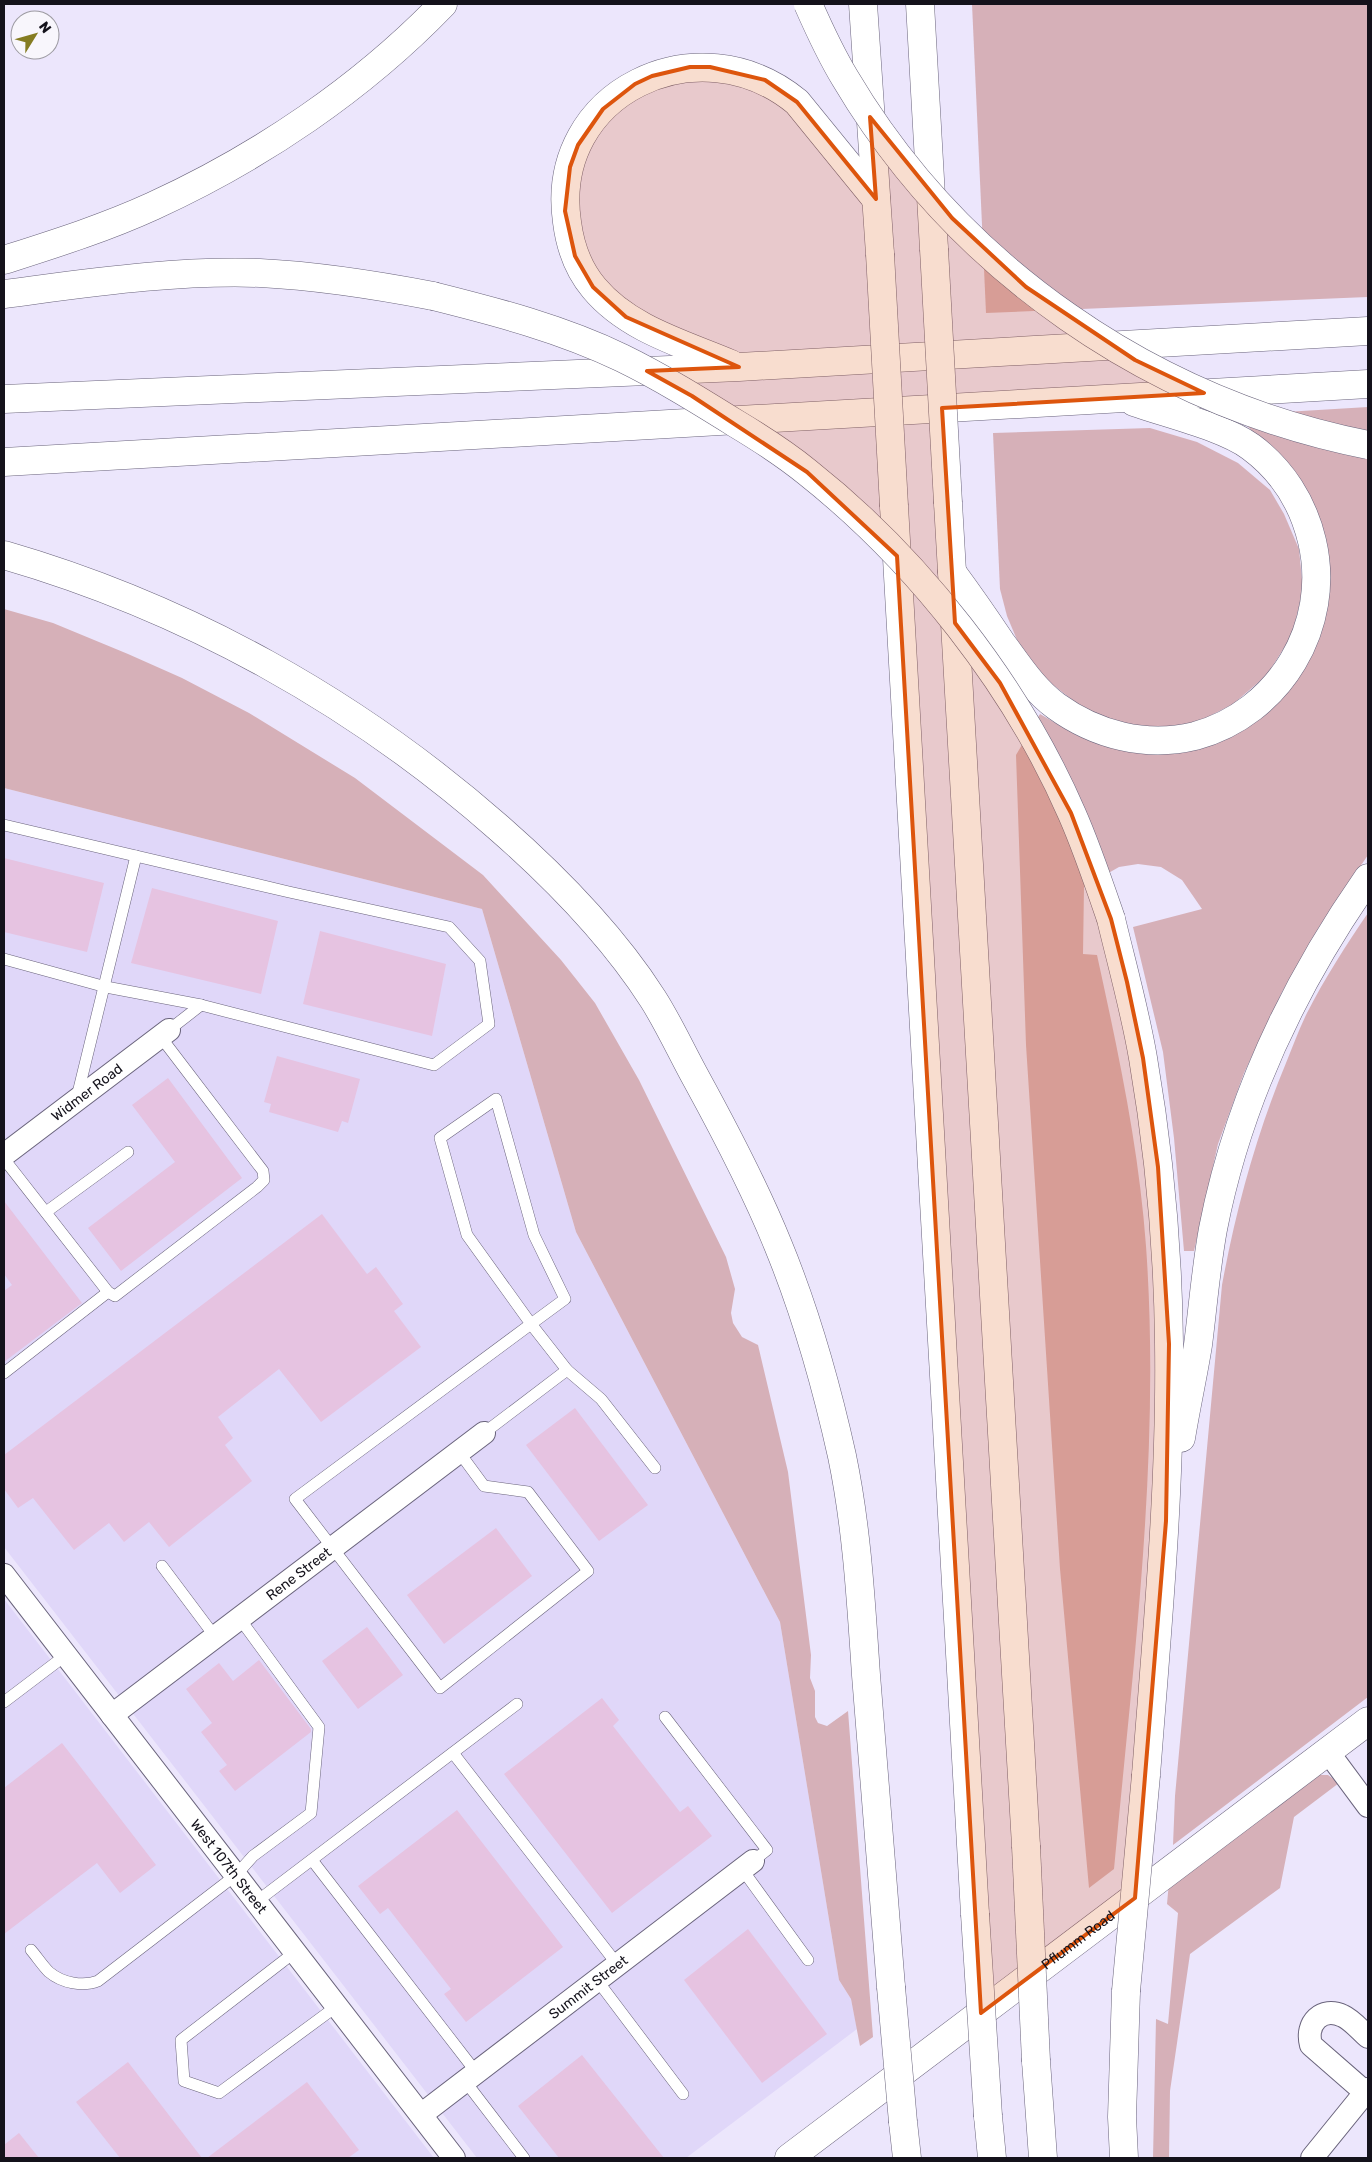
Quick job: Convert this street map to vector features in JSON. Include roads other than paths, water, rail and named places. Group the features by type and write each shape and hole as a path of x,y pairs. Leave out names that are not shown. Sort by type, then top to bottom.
{"main road":[{"path":"4,260 104,226 213,176 269,143 324,106 378,64 443,4"},
{"path":"808,4 845,78 882,134 912,173 984,251 1026,286 1076,323 1118,350 1186,385 1236,407 1285,424 1368,445"},
{"path":"863,4 880,254 975,1914 992,2158"},
{"path":"920,4 1026,1846 1036,2062 1043,2158"},
{"path":"739,367 650,330 626,317 593,287 583,272 575,256 569,235 566,204 570,167 578,145 590,125 603,109 630,88 669,70 710,67 747,74 782,90 797,102 876,199"},
{"path":"4,294 116,279 191,274 260,273 370,284 433,296 494,311 554,330 621,358 692,396 769,444 807,472 841,502 879,537 972,642 1028,728 1072,813 1111,919 1143,1058 1158,1167 1167,1284 1169,1344 1166,1521 1146,1775 1126,1991 1122,2117 1124,2158"},
{"path":"4,399 739,367 1368,331"},
{"path":"4,462 1368,384"},
{"path":"952,572 1025,676 1056,706 1093,728 1116,736 1141,740 1169,740 1195,736 1217,728 1236,717 1272,688 1288,670 1300,650 1310,626 1316,602 1315,554 1303,511 1281,476 1251,448 1234,436 1121,398"},
{"path":"4,555 126,596 195,627 251,654 319,694 377,732 464,797 550,876 586,914 653,999 720,1122 752,1185 778,1243 815,1349 833,1421 847,1485 858,1573 891,1987 907,2158"},
{"path":"1166,1521 1198,1344 1213,1229 1238,1132 1272,1044 1292,1000 1338,920 1368,878"},
{"name":"Pflumm Road","path":"789,2158 1368,1722"}],"street":[{"name":"Widmer Road","path":"4,1155 164,1033"},
{"name":"Rene Street","path":"112,1715 484,1433"},
{"name":"West 107th Street","path":"4,1575 422,2114 454,2158"},
{"path":"1328,1752 1368,1806"},
{"name":"Summit Street","path":"422,2114 747,1865"},
{"path":"1312,2158 1367,2091 1311,2045 1309,2036 1310,2026 1319,2017 1330,2014 1343,2016 1368,2037"}],"lane":[{"path":"4,825 289,892 449,927 480,961 489,1024 434,1065 201,1005 106,987 4,959"},
{"path":"77,1100 106,987 136,856"},
{"path":"4,1159 108,1292 115,1296 234,1205 264,1180 263,1171 164,1033 201,1005"},
{"path":"459,1452 484,1486 528,1492 588,1571 440,1688 295,1499 531,1324 565,1299 534,1234 496,1099 440,1138 467,1235 531,1324 567,1370 601,1399 654,1468"},
{"path":"46,1212 128,1152"},
{"path":"4,1372 108,1292"},
{"path":"484,1433 567,1370"},
{"path":"162,1566 216,1638"},
{"path":"31,1950 50,1973 70,1982 88,1985 98,1981 236,1875 253,1856 311,1813 319,1728 240,1619"},
{"path":"4,1702 66,1655"},
{"path":"256,1902 517,1704"},
{"path":"665,1718 767,1850 747,1865 808,1960"},
{"path":"452,1753 617,1964"},
{"path":"312,1860 470,2076 524,2158"},
{"path":"295,1952 181,2040 184,2081 219,2093 337,2006"},
{"path":"597,1980 683,2094"}]}
